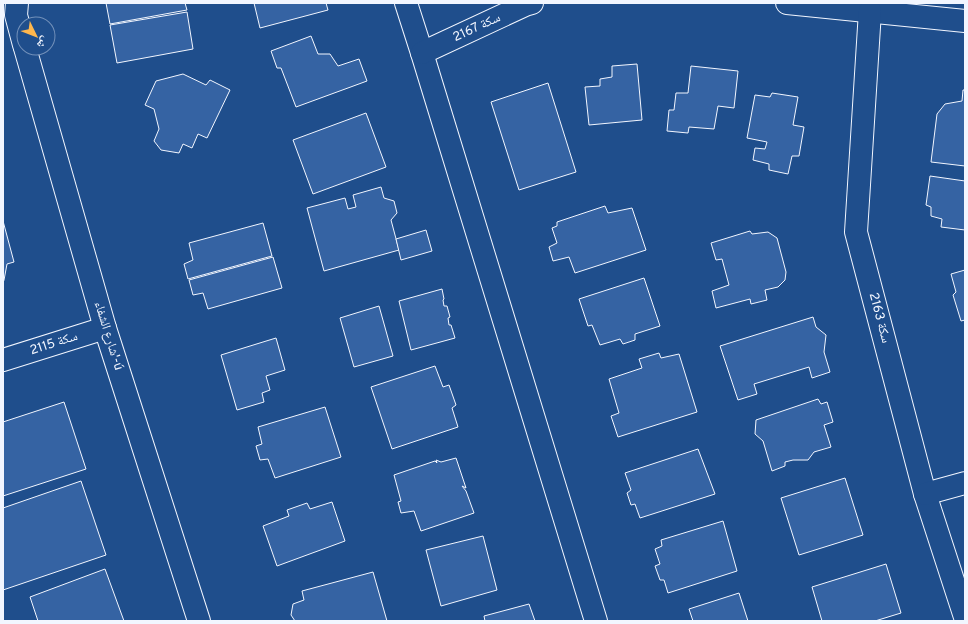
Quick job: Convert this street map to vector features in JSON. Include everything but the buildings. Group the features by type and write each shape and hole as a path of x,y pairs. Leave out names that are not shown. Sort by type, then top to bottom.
{"street":[{"path":"16,16 17,3"},
{"path":"406,3 596,621"},
{"name":"سكة 2167","path":"422,53 532,3"},
{"path":"787,3 965,21"},
{"name":"سكة 2163","path":"870,11 856,232 925,494 965,617"},
{"name":"شارع الشفاء'-ú","path":"27,56 105,328 199,621"},
{"name":"سكة 2115","path":"3,360 105,328"},
{"path":"925,494 965,483"}]}
